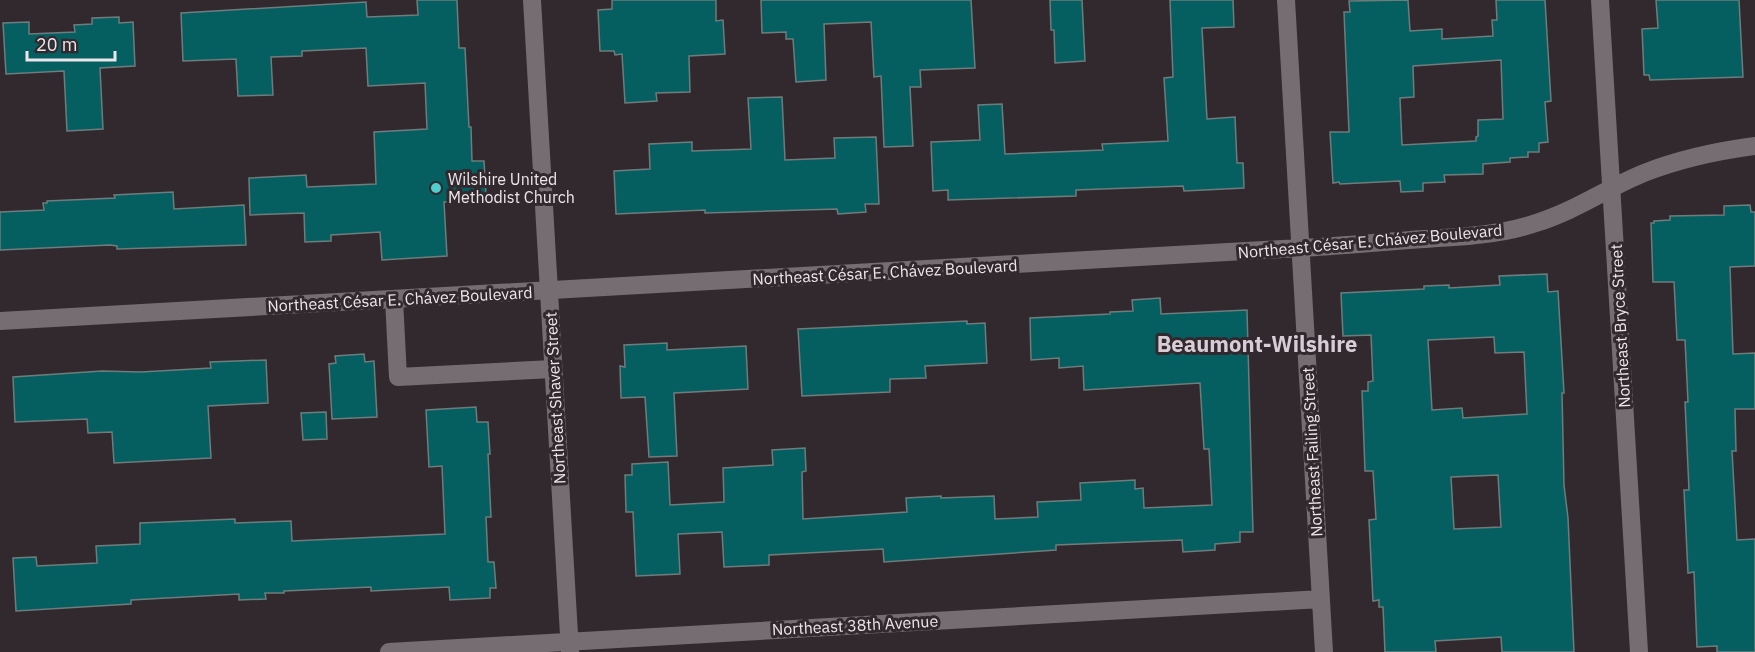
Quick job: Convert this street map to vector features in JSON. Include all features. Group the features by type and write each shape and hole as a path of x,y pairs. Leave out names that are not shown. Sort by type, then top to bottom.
{"street":[{"name":"Northeast Shaver Street","path":"532,0 570,647"},
{"name":"Northeast Failing Street","path":"1286,0 1324,652"},
{"name":"Northeast Bryce Street","path":"1600,0 1639,652"},
{"name":"Northeast César E. Chávez Boulevard","path":"0,321 1300,248 1495,233 1535,224 1578,207 1643,174 1678,161 1755,146"},
{"path":"394,299 398,377 553,369"},
{"name":"Northeast 38th Avenue","path":"389,652 570,647 1321,599"}],"building":[{"path":"417,0 457,0 459,48 465,48 472,161 484,161 486,195 474,195 474,201 444,202 447,256 382,260 380,232 331,235 331,241 305,242 304,213 250,215 249,178 306,175 307,187 376,184 374,132 427,129 425,83 368,86 366,48 302,51 302,56 271,57 273,95 238,96 236,59 183,61 181,13 366,2 367,17 418,15"},
{"path":"612,0 716,0 716,21 723,20 725,54 689,56 690,92 656,93 657,101 625,103 622,54 615,55 614,51 600,51 598,10 612,9"},
{"path":"761,0 971,0 975,68 920,70 921,87 910,87 913,146 884,147 881,76 874,77 871,22 824,24 826,80 796,82 793,39 786,39 786,32 762,33"},
{"path":"1050,0 1082,0 1085,61 1055,63"},
{"path":"1170,0 1233,0 1234,27 1202,28 1207,119 1235,117 1237,163 1243,163 1244,188 1184,191 1183,186 1076,190 1076,196 948,200 948,190 933,191 931,142 980,140 978,105 1002,104 1005,154 1103,150 1102,144 1168,141 1164,78 1173,77"},
{"path":"1408,0 1410,31 1442,29 1442,39 1493,36 1492,20 1497,20 1496,0 1545,0 1551,101 1545,102 1548,142 1539,143 1539,152 1528,152 1528,157 1510,158 1510,162 1483,164 1483,174 1444,175 1445,182 1423,183 1423,191 1401,192 1400,181 1333,183 1330,132 1349,132 1344,12 1350,12 1349,1","holes":["1501,60 1503,119 1478,120 1476,141 1402,145 1400,98 1414,97 1413,66"]},
{"path":"1656,0 1739,0 1743,77 1650,80 1649,75 1644,75 1642,29 1658,28"},
{"path":"119,17 119,23 133,22 135,66 100,68 103,129 67,131 64,71 6,74 3,23 29,22 29,34 75,32 74,25 92,24 92,18"},
{"path":"782,97 785,160 835,158 834,138 876,137 879,204 865,204 866,212 838,214 837,209 705,213 705,210 616,214 614,171 650,169 649,144 692,142 692,151 751,149 748,98"},
{"path":"173,192 174,209 244,205 246,245 117,249 117,246 110,245 0,250 0,212 44,210 43,203 47,201 115,198 114,195"},
{"path":"1750,205 1751,212 1755,212 1755,266 1730,267 1733,354 1755,353 1755,409 1735,409 1736,451 1732,451 1737,540 1755,539 1755,652 1717,652 1717,646 1697,647 1694,572 1688,573 1684,490 1689,490 1685,340 1677,340 1674,282 1653,282 1651,223 1670,220 1670,216 1724,215 1724,206"},
{"path":"1547,274 1548,292 1558,291 1564,393 1562,393 1564,485 1568,518 1574,652 1502,652 1501,637 1435,641 1436,652 1385,652 1383,607 1379,607 1379,600 1373,601 1369,520 1376,519 1373,471 1365,471 1362,391 1368,391 1368,382 1373,381 1371,335 1343,336 1341,293 1424,289 1424,286 1449,285 1449,288 1500,285 1499,276","holes":["1494,337 1495,353 1524,352 1527,414 1463,418 1462,408 1432,410 1428,340","1498,475 1501,527 1454,529 1451,477"]},
{"path":"1160,298 1161,314 1247,310 1253,532 1240,532 1240,542 1215,544 1215,550 1183,552 1182,540 1056,545 1056,550 884,562 883,549 769,555 769,565 724,567 722,532 678,534 680,574 636,576 633,512 626,512 625,475 632,475 632,464 668,462 670,505 724,502 723,468 773,465 772,450 805,448 806,471 802,472 803,519 907,512 906,498 941,496 941,498 994,496 995,519 1038,517 1037,502 1081,500 1080,483 1135,480 1135,489 1143,488 1144,508 1212,505 1209,449 1204,449 1200,383 1084,390 1083,366 1059,368 1059,358 1031,360 1030,318 1133,311 1132,300"},
{"path":"967,321 967,324 985,323 987,363 925,366 926,378 890,379 890,392 802,396 798,329"},
{"path":"667,343 667,350 746,346 748,389 674,393 677,456 649,457 645,397 621,398 620,366 625,367 624,345"},
{"path":"364,354 365,362 374,361 377,417 332,419 329,364 336,363 335,356"},
{"path":"266,360 268,403 208,406 211,458 114,463 112,432 88,433 87,419 15,422 13,377 102,371 141,372 211,368 210,362"},
{"path":"476,407 477,422 488,422 491,517 486,517 488,562 494,562 496,588 490,588 490,598 450,600 449,587 371,591 371,587 265,593 266,599 239,600 239,594 131,600 131,604 16,611 13,558 36,557 37,566 97,563 96,546 140,544 140,523 235,519 235,523 291,521 292,541 445,534 442,466 429,467 426,410"},
{"path":"326,412 327,439 303,440 301,413"}],"place":[{"name":"Wilshire United Methodist Church","path":"436,188"}],"district":[{"name":"Beaumont-Wilshire","path":"1257,344"}]}
